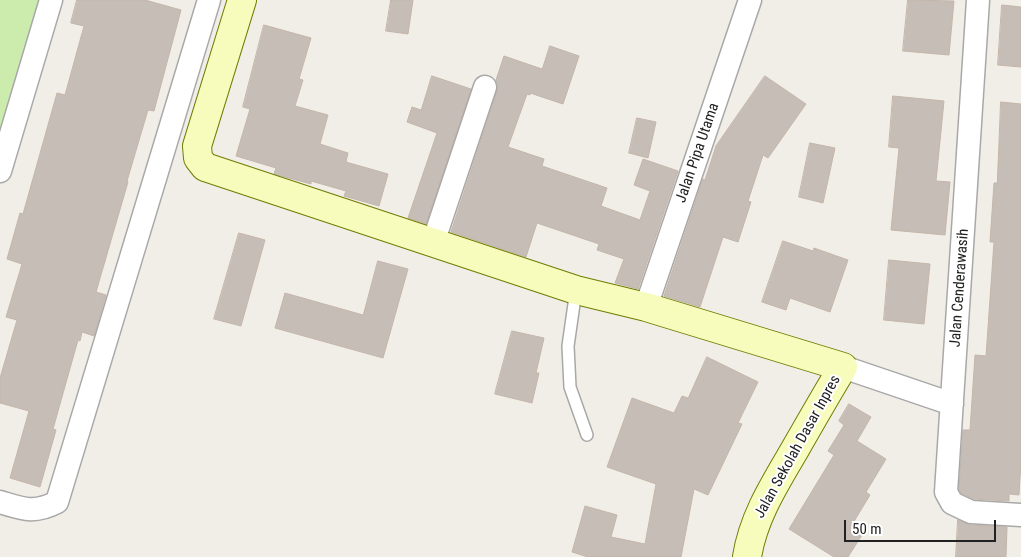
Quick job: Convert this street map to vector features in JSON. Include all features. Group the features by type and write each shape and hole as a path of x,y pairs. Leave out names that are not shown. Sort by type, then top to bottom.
{"street":[{"path":"0,171 51,0"},
{"path":"0,502 29,510 44,509 56,502 209,0"},
{"path":"242,0 197,146 198,158 205,167 576,290 646,307 843,367 952,404"},
{"name":"Jalan Pipa Utama","path":"646,307 750,0"},
{"name":"Jalan Cenderawasih","path":"978,0 946,492 952,503 970,512 1021,515"},
{"path":"433,243 485,87"},
{"name":"Jalan Sekolah Dasar Inpres","path":"747,557 758,516 771,490 843,367"}],"lane":[{"path":"576,290 568,346 570,387 587,435"}],"green space":[{"path":"0,0 41,0 0,131"}],"building":[{"path":"77,0 145,0 181,10 154,111 148,110 96,292 106,295 94,336 82,332 80,341 78,340 53,429 56,430 40,487 10,478 29,411 0,403 0,378 17,320 6,317 22,264 7,259 20,213 23,214 57,93 65,95 84,26 71,23"},
{"path":"391,0 413,0 408,34 386,31"},
{"path":"908,0 954,1 949,55 903,51"},
{"path":"1002,5 1021,7 1021,67 998,65"},
{"path":"264,25 311,38 299,79 303,80 295,106 328,115 320,144 348,153 346,162 388,174 379,206 344,196 346,191 311,181 311,184 274,174 276,168 236,156 250,109 243,107"},
{"path":"550,46 579,56 563,104 530,93 530,95 527,94 508,147 544,159 542,166 607,188 601,206 640,220 650,191 634,185 643,159 678,171 638,289 615,283 624,259 597,250 599,244 537,223 526,257 451,232 497,91 498,85 496,80 504,56 542,69"},
{"path":"432,76 471,89 426,224 408,218 437,133 407,122 412,107 421,110"},
{"path":"765,76 806,104 768,158 763,155 748,201 751,202 738,242 723,237 700,307 664,296 716,146"},
{"path":"893,96 944,101 936,181 950,182 945,235 891,230 899,148 889,147"},
{"path":"1001,102 1021,104 1021,462 1019,495 1009,494 1009,501 974,499 961,493 959,489 963,430 970,430 975,355 986,356 994,242 990,242 994,183 997,183"},
{"path":"637,118 656,122 648,158 629,153"},
{"path":"810,143 835,148 823,203 799,197"},
{"path":"239,233 265,240 241,326 214,319"},
{"path":"783,241 813,251 814,248 848,260 830,312 790,298 786,310 762,302"},
{"path":"889,260 930,264 924,324 884,320"},
{"path":"378,261 408,269 383,358 275,328 285,293 363,315"},
{"path":"512,331 544,338 536,373 539,373 532,403 495,394"},
{"path":"707,357 758,382 738,423 742,424 708,495 694,489 681,557 588,557 572,552 585,506 617,515 611,537 645,544 656,484 607,467 632,398 674,413 682,396 688,398"},
{"path":"849,404 871,417 857,441 886,459 866,492 870,495 850,528 862,535 848,557 834,557 789,529 834,455 828,451 844,425 839,421"},
{"path":"958,520 970,525 1007,527 1006,557 956,557"}]}
